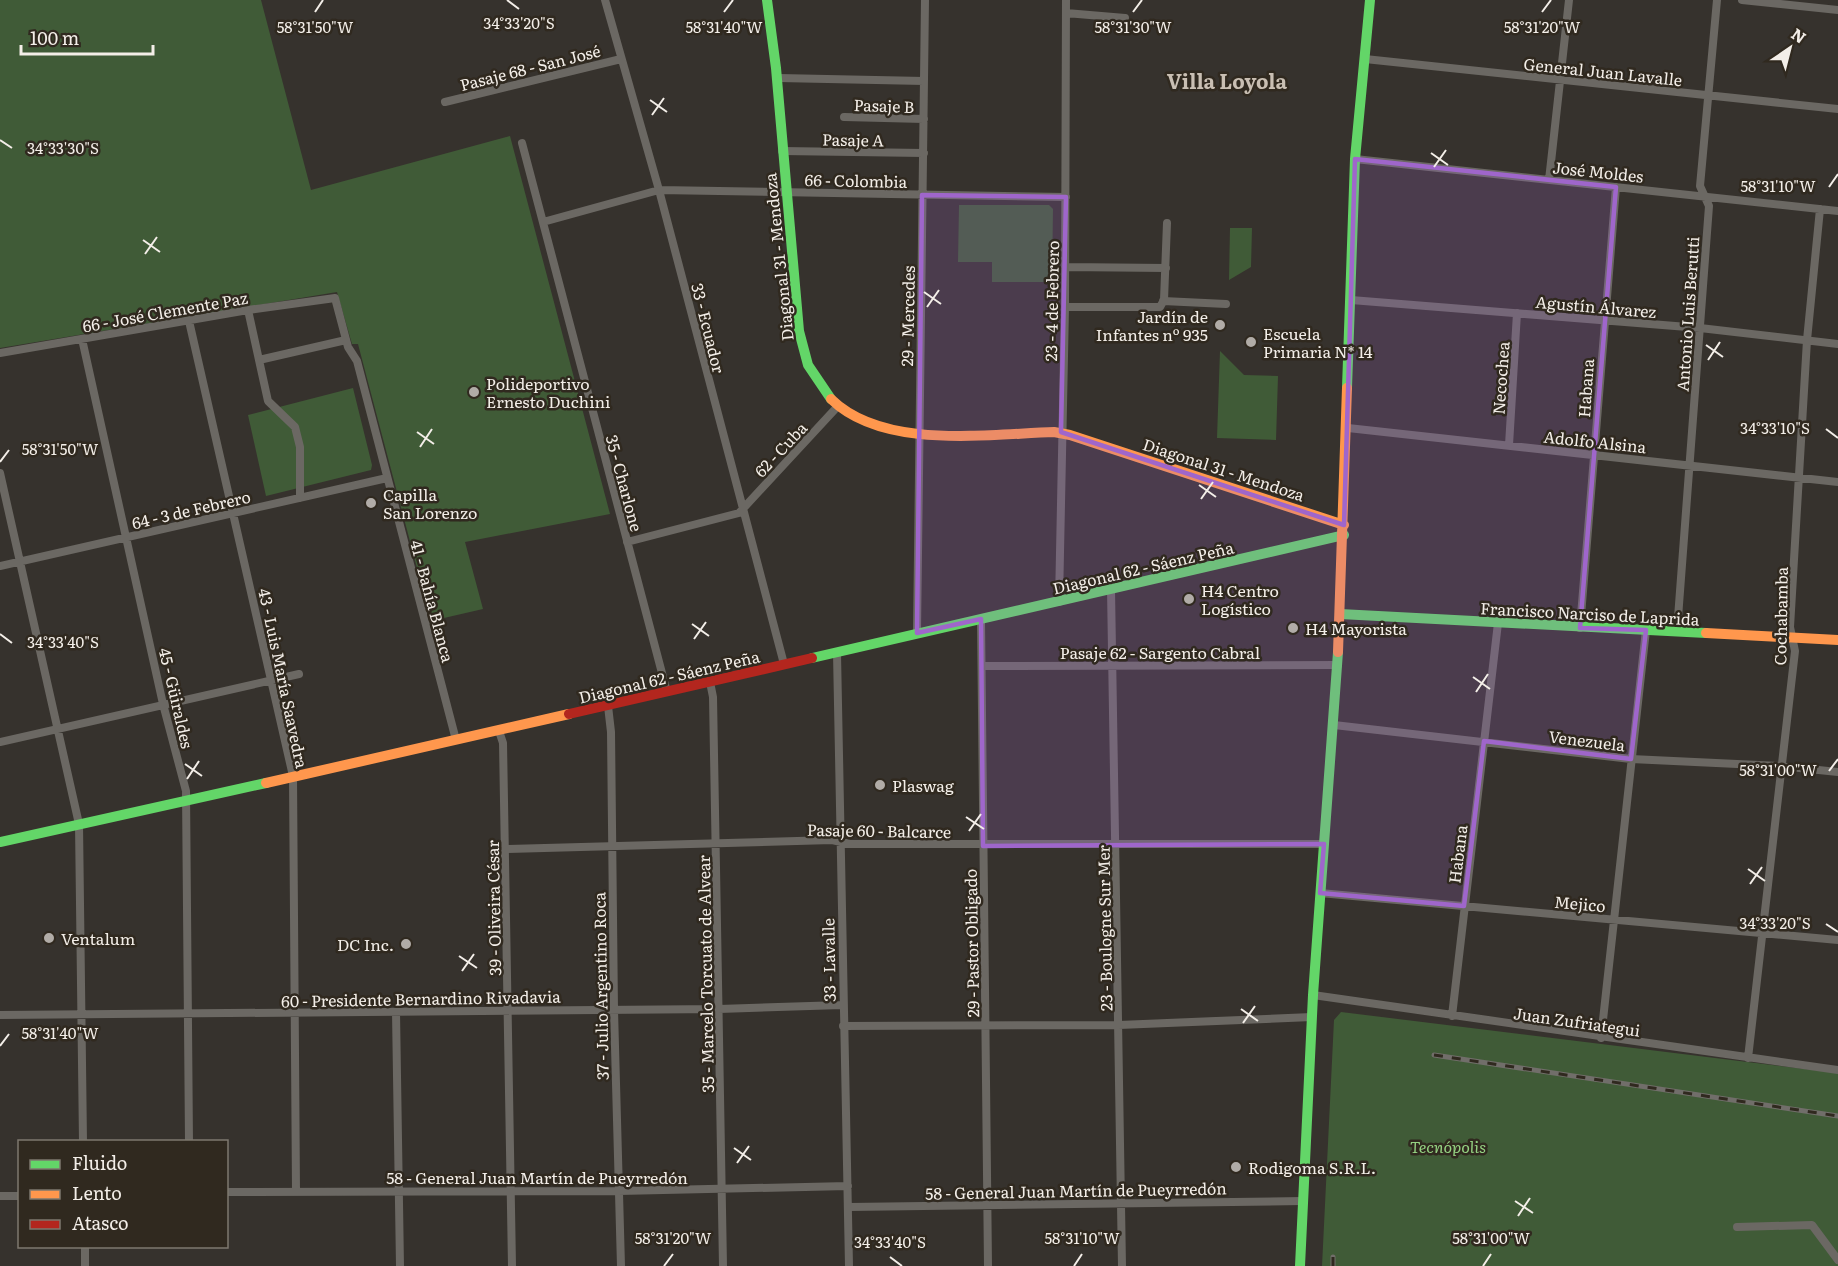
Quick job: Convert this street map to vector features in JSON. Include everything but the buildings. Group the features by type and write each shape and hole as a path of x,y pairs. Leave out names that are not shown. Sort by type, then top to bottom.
{"street":[{"name":"33 - Ecuador","path":"605,0 659,190 784,664"},
{"name":"Diagonal 31 - Mendoza","path":"767,0 779,78 784,192 802,348 814,378 838,406 852,417 873,425 919,434 1061,432 1344,530"},
{"name":"29 - Mercedes","path":"917,633 925,0"},
{"name":"23 - 4 de Febrero","path":"1059,602 1065,307 1066,0"},
{"path":"1300,1266 1313,995 1338,665 1348,429 1355,159 1370,0"},
{"path":"1550,180 1569,0"},
{"name":"Antonio Luis Berutti","path":"1677,631 1709,206 1700,186 1717,0"},
{"path":"1742,0 1838,10"},
{"path":"1066,13 1125,18"},
{"name":"Pasaje 68 - San José","path":"446,102 621,59"},
{"name":"General Juan Lavalle","path":"1365,59 1838,109"},
{"path":"779,78 924,81"},
{"name":"Pasaje B","path":"844,117 924,119"},
{"name":"35 - Charlone","path":"522,143 667,692"},
{"name":"Pasaje A","path":"782,151 924,153"},
{"name":"José Moldes","path":"1355,159 1838,210"},
{"name":"Habana","path":"1580,628 1616,187"},
{"name":"66 - Colombia","path":"543,222 659,190 1066,197"},
{"name":"Cochabamba","path":"1748,1058 1795,651 1790,627 1807,340 1820,209"},
{"path":"1065,307 1152,309 1160,307 1164,301 1167,223"},
{"path":"1065,267 1166,268"},
{"name":"66 - José Clemente Paz","path":"0,352 248,310 335,298"},
{"name":"41 - Bahía Blanca","path":"335,298 346,340 357,361 456,740"},
{"name":"Agustín Álvarez","path":"1351,300 1700,328 1838,344"},
{"path":"1164,301 1226,304"},
{"path":"248,310 268,401 295,427 300,447 300,498"},
{"name":"Necochea","path":"1509,445 1517,313"},
{"name":"43 - Luis María Saavedra","path":"189,321 293,776 296,1192"},
{"name":"45 - Güiraldes","path":"82,339 163,704 187,801 189,1140"},
{"path":"259,360 346,340"},
{"name":"62 - Cuba","path":"742,510 838,406"},
{"name":"Adolfo Alsina","path":"1348,429 1838,482"},
{"path":"0,473 79,824 83,1140"},
{"name":"64 - 3 de Febrero","path":"0,566 387,478"},
{"path":"627,542 735,514 742,510"},
{"name":"Diagonal 62 - Sáenz Peña","path":"0,842 1059,602 1344,530"},
{"name":"23 - Boulogne Sur Mer","path":"1112,589 1122,1266"},
{"name":"Francisco Narciso de Laprida","path":"1340,614 1580,628 1677,631 1793,640 1838,640"},
{"name":"29 - Pastor Obligado","path":"981,619 988,1266"},
{"name":"Habana","path":"1452,1016 1498,623"},
{"path":"1601,1038 1646,630"},
{"name":"33 - Lavalle","path":"837,653 842,1005 849,1266"},
{"name":"Pasaje 62 - Sargento Cabral","path":"982,666 1338,665"},
{"path":"0,742 299,674"},
{"name":"35 - Marcelo Torcuato de Alvear","path":"710,682 713,697 720,1009 723,1266"},
{"name":"37 - Julio Argentino Roca","path":"608,706 611,724 614,1010 621,1266"},
{"name":"Venezuela","path":"1334,725 1631,759 1780,766 1838,772"},
{"name":"39 - Oliveira César","path":"498,730 503,743 506,849 512,1266"},
{"name":"Pasaje 60 - Balcarce","path":"506,849 832,840 983,846 1324,844"},
{"name":"Mejico","path":"1320,893 1838,940"},
{"name":"Juan Zufriategui","path":"1313,995 1601,1038 1838,1070"},
{"name":"60 - Presidente Bernardino Rivadavia","path":"0,1015 720,1009 842,1005"},
{"path":"396,1012 400,1266"},
{"path":"843,1026 1119,1025 1312,1017"},
{"name":"58 - General Juan Martín de Pueyrredón","path":"228,1192 619,1191 848,1186"},
{"path":"0,1196 18,1196"},
{"name":"58 - General Juan Martín de Pueyrredón","path":"849,1207 987,1203 1303,1201"},
{"path":"1737,1227 1812,1225 1838,1260"},
{"path":"85,1248 85,1266"}],"highlighted area":[{"path":"1355,159 1616,187 1580,628 1646,630 1631,759 1484,741 1464,906 1320,893 1324,844 983,846 981,619 917,633 922,195 1066,197 1061,432 1344,525"}],"green space":[{"path":"0,0 261,0 311,190 510,136 610,514 465,542 483,609 431,621 358,344 352,344 337,292 0,348"},
{"path":"959,205 1049,205 1053,209 1052,282 992,282 992,262 958,262"},
{"path":"1230,228 1252,228 1251,267 1229,280"},
{"path":"1220,351 1244,375 1278,376 1276,440 1217,438"},
{"path":"353,388 372,465 371,470 266,496 248,415"},
{"name":"Tecnópolis","path":"1341,1012 1838,1073 1838,1266 1322,1266 1334,1020"}],"railway":[{"path":"1434,1055 1838,1116"},
{"path":"1333,1257 1333,1266"}],"traffic: fast":[{"path":"767,0 776,68 799,331 808,365 831,399"},
{"path":"1347,388 1355,159 1370,0"},
{"path":"812,658 1344,535"},
{"path":"1340,614 1706,633"},
{"path":"1300,1266 1313,995 1338,652"},
{"path":"0,842 266,783"}],"traffic: slow":[{"path":"1338,652 1347,388"},
{"path":"831,399 853,415 878,426 907,432 968,436 1054,432 1070,435 1344,525"},
{"path":"1706,633 1838,640"},
{"path":"266,783 569,714"}],"traffic: jam":[{"path":"569,714 812,658"}],"place":[{"name":"Jardín de Infantes nº 935","path":"1220,325"},
{"name":"Escuela Primaria N* 14","path":"1251,342"},
{"name":"Polideportivo Ernesto Duchini","path":"474,392"},
{"name":"Capilla San Lorenzo","path":"371,503"},
{"name":"H4 Centro Logístico","path":"1189,599"},
{"name":"H4 Mayorista","path":"1293,628"},
{"name":"Plaswag","path":"880,785"},
{"name":"Ventalum","path":"49,938"},
{"name":"DC Inc.","path":"406,944"},
{"name":"Rodigoma S.R.L.","path":"1236,1167"}],"district":[{"name":"Villa Loyola","path":"1227,80"}]}
